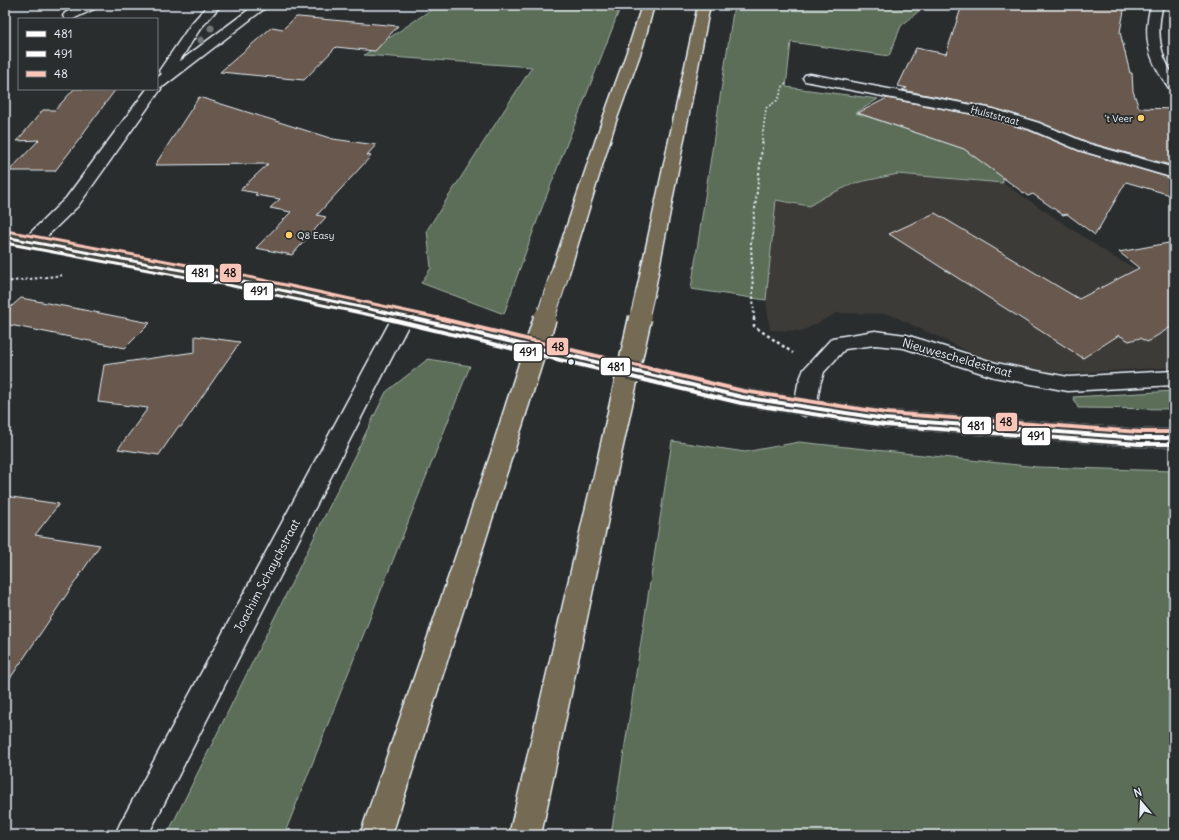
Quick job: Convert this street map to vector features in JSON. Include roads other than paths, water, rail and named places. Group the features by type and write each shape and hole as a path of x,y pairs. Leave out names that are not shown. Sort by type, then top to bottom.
{"main road":[{"path":"376,835 503,450 608,124 636,46 648,5"},
{"path":"525,835 645,294 704,5"},
{"path":"5,236 228,279 403,316 742,397 805,408 892,420 1139,438 1174,438"}],"street":[{"path":"69,16 92,5"},
{"path":"158,84 195,27 214,5"},
{"path":"158,85 263,5"},
{"path":"1157,5 1153,16 1152,29 1154,48 1163,70 1174,85"},
{"name":"Hulststraat","path":"810,78 988,112 1034,126 1084,147 1174,173"},
{"path":"32,241 72,202 154,90"},
{"name":"Joachim Schayckstraat","path":"131,835 403,316"},
{"name":"Nieuwescheldestraat","path":"805,408 809,384 814,369 839,344 875,338 906,342 994,370 1068,384 1174,378"}],"place":[{"name":"'t Veer","path":"1141,118"},
{"name":"Q8 Easy","path":"289,235"}]}
